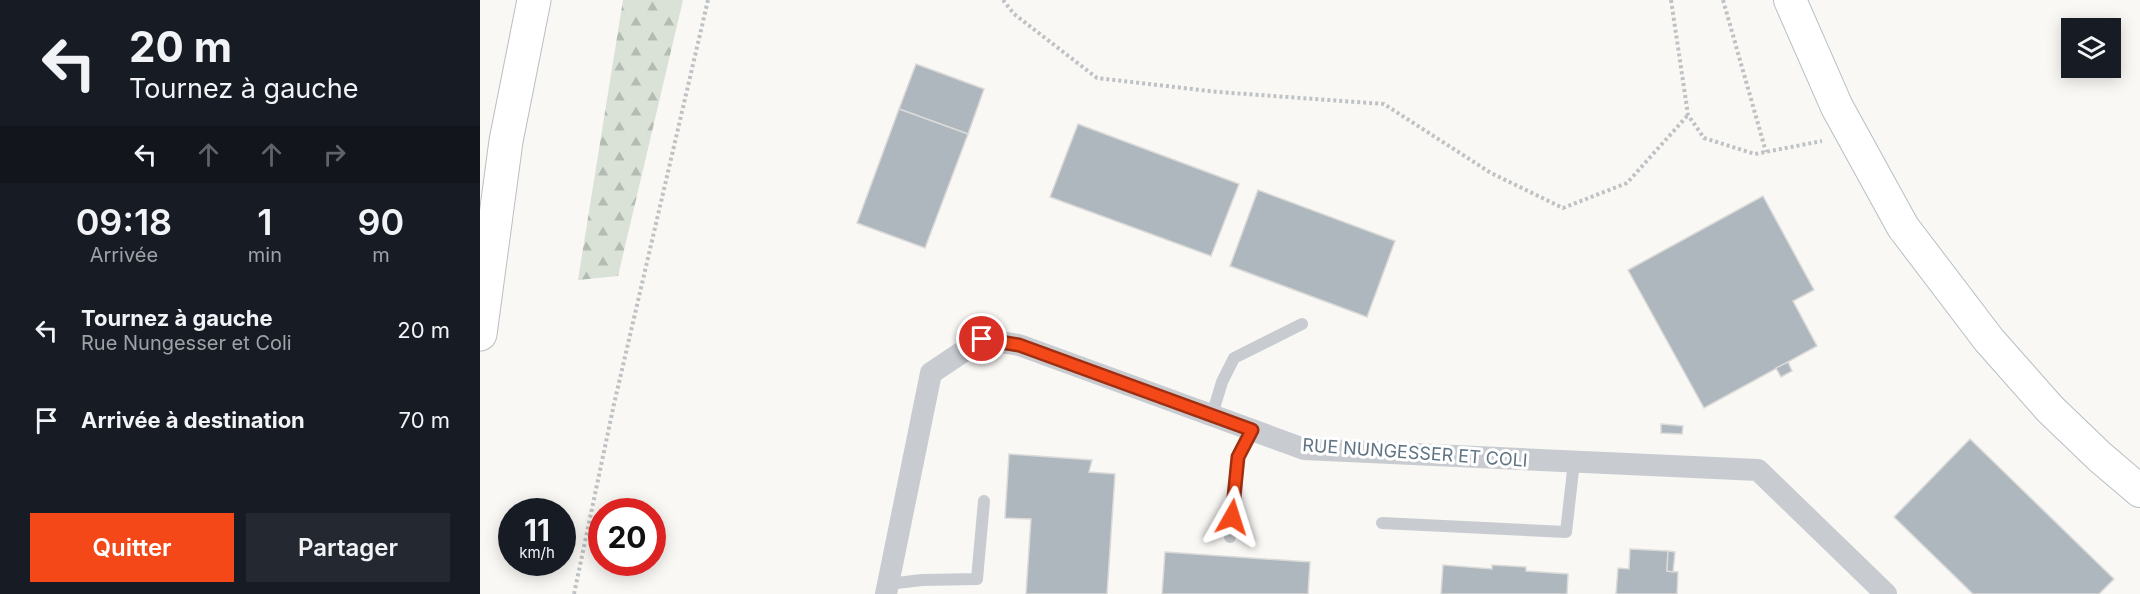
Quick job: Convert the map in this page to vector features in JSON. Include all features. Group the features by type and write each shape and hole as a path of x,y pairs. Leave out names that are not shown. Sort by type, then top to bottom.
{"highway":[{"path":"480,334 506,141 534,0"}],"main road":[{"path":"1790,0 1837,107 1903,227 1989,340 2050,409 2100,457 2140,491"}],"street":[{"name":"RUE NUNGESSER ET COLI","path":"887,589 931,374 982,339 1019,345 1304,449 1758,470 1886,594"}],"lane":[{"path":"1212,415 1222,382 1234,358 1302,324"},
{"path":"1230,537 1238,457 1252,430"},
{"path":"1382,523 1566,532 1574,462"},
{"path":"887,589 922,580 977,579 984,501"}],"path":[{"path":"574,594 614,404 708,0"},
{"path":"1003,0 1014,14 1097,78 1218,92 1384,104 1491,173 1563,208 1627,183 1689,115"},
{"path":"1671,0 1689,115 1704,138 1755,154 1852,135"},
{"path":"1723,0 1766,152"}],"green space":[{"path":"623,0 683,0 618,276 578,280"}],"building":[{"path":"916,64 984,89 968,134 899,109"},
{"path":"899,109 968,134 925,248 857,223"},
{"path":"1078,124 1239,184 1211,256 1050,197"},
{"path":"1258,190 1395,241 1367,317 1230,266"},
{"path":"1763,196 1814,290 1793,301 1817,346 1704,408 1628,270"},
{"path":"1788,362 1792,371 1781,377 1776,368"},
{"path":"1661,424 1683,426 1682,434 1661,433"},
{"path":"1970,439 2114,579 2099,594 1973,594 1894,517"},
{"path":"1009,454 1092,460 1089,472 1115,474 1107,594 1026,594 1031,519 1005,518"},
{"path":"1630,549 1668,551 1667,571 1678,572 1677,594 1616,594 1618,568 1629,569"},
{"path":"1668,551 1675,552 1673,572 1667,571"},
{"path":"1165,552 1310,562 1308,594 1162,594"},
{"path":"1443,565 1492,569 1492,565 1526,567 1526,571 1568,574 1567,594 1441,594"}],"route":[{"path":"982,339 1019,345 1252,430 1238,457 1232,517"}]}
